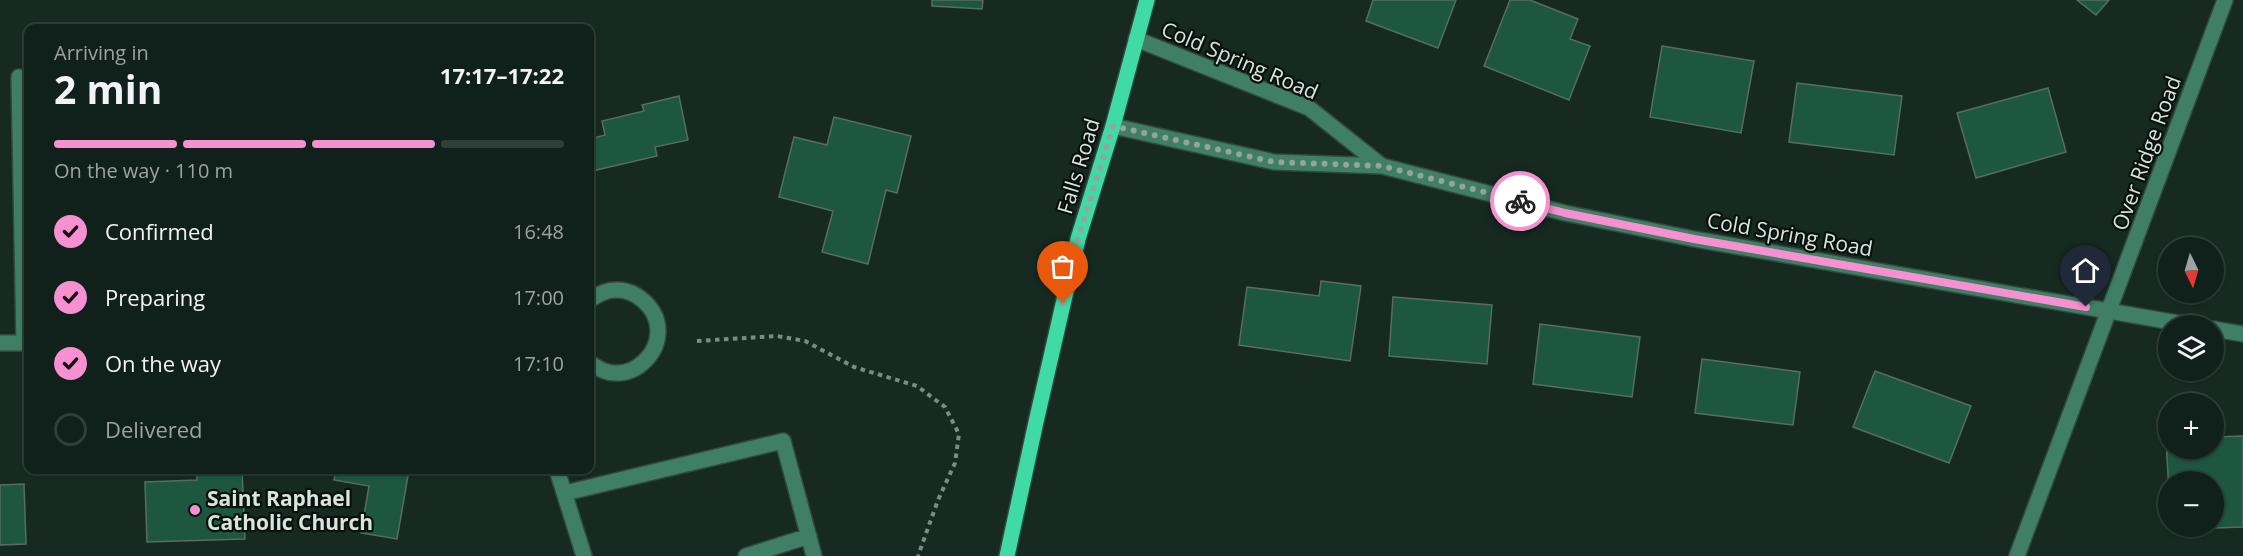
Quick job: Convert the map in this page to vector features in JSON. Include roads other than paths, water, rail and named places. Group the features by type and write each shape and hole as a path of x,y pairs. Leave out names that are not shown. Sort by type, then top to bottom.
{"main road":[{"name":"Falls Road","path":"1008,556 1078,239 1113,126 1147,0"}],"street":[{"name":"Over Ridge Road","path":"2017,556 2225,0"},
{"name":"Cold Spring Road","path":"1136,39 1309,108 1382,166"},
{"path":"19,77 24,267"},
{"name":"Cold Spring Road","path":"1113,126 1274,162 1382,166 1565,213 1694,239 2158,320"},
{"path":"594,297 599,293 615,290 631,293 645,301 654,315 658,331 655,346 646,360 633,370 617,374 594,366"},
{"path":"2224,331 2243,334"},
{"path":"0,343 24,343"},
{"path":"565,493 783,441 814,556"},
{"path":"558,474 584,556"},
{"path":"746,556 809,536"}],"place":[{"name":"Saint Raphael Catholic Church","path":"195,510"}]}
